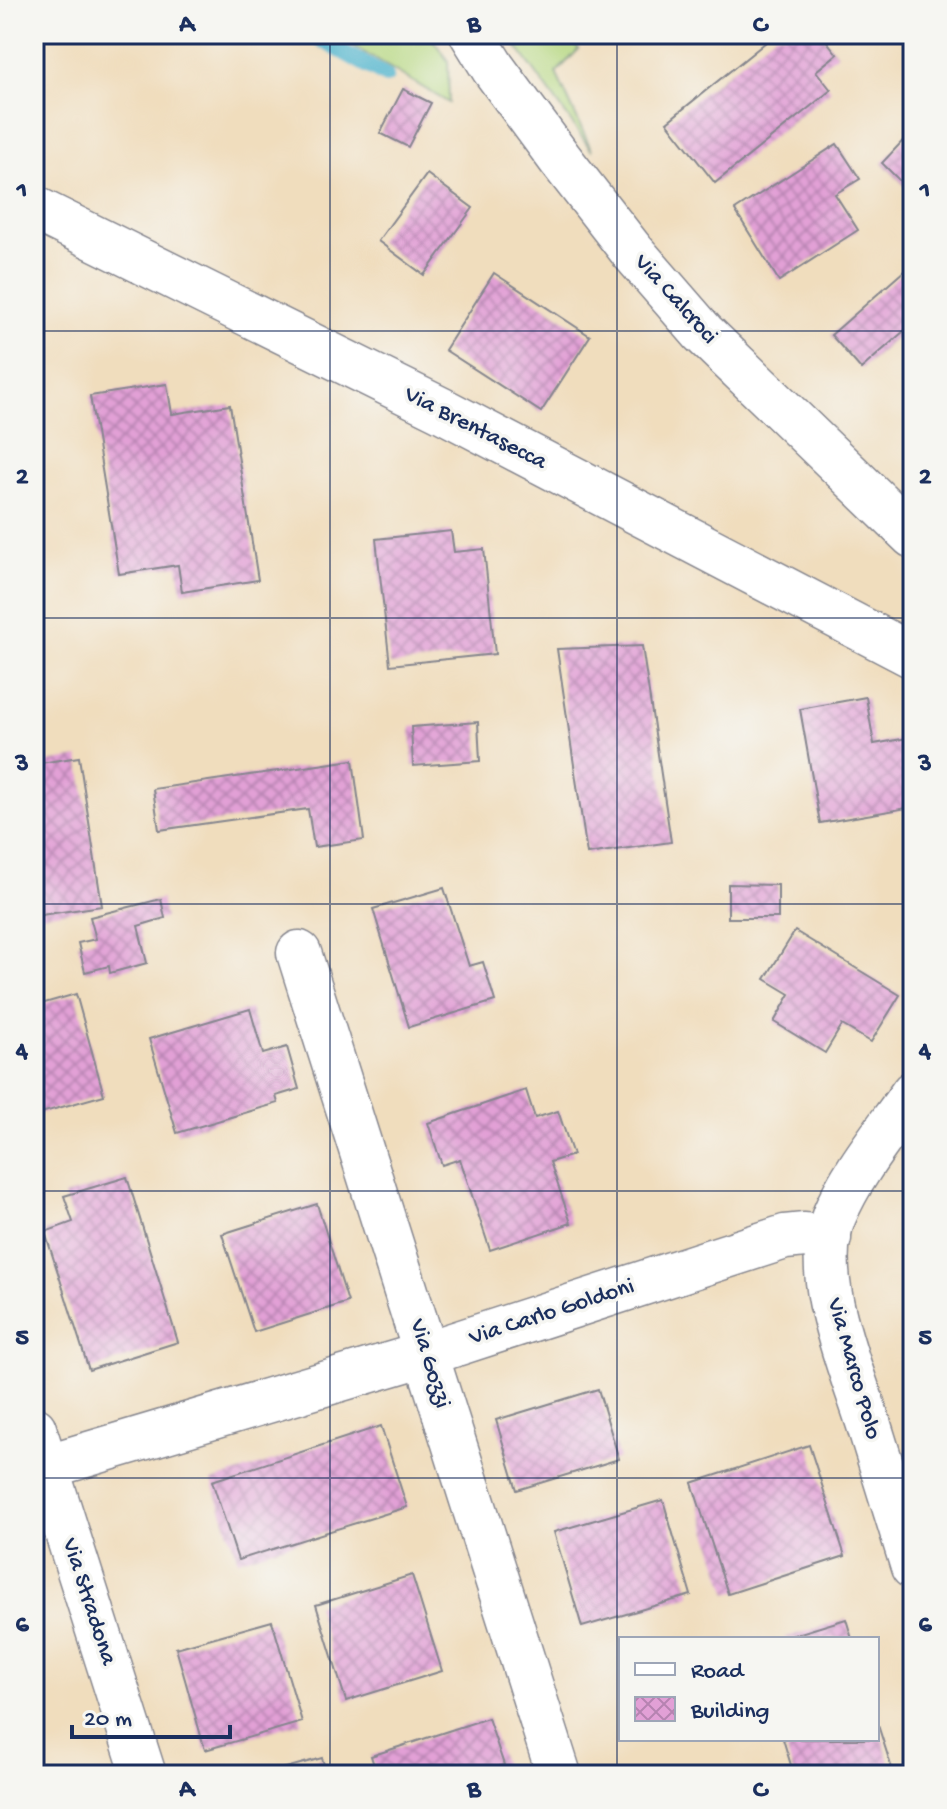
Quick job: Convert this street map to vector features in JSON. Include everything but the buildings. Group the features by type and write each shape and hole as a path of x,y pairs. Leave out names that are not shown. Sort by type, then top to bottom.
{"street":[{"name":"Via Calcroci","path":"472,34 493,68 577,182 703,333 913,536"},
{"name":"Via Brentasecca","path":"34,208 440,409 913,656"},
{"name":"Via Gozzi","path":"299,953 559,1775"},
{"name":"Via Marco Polo","path":"913,1093 864,1163 833,1217 827,1273 837,1326 913,1567"},
{"name":"Via Carlo Goldoni","path":"40,1448 425,1354 785,1237 805,1235 829,1238"},
{"name":"Via Stradona","path":"40,1448 144,1775"}],"green space":[{"path":"333,34 429,34 448,61 449,103"},
{"path":"508,34 565,34 579,49 556,73 592,151"}],"waterway":[{"path":"311,34 386,76"}]}
